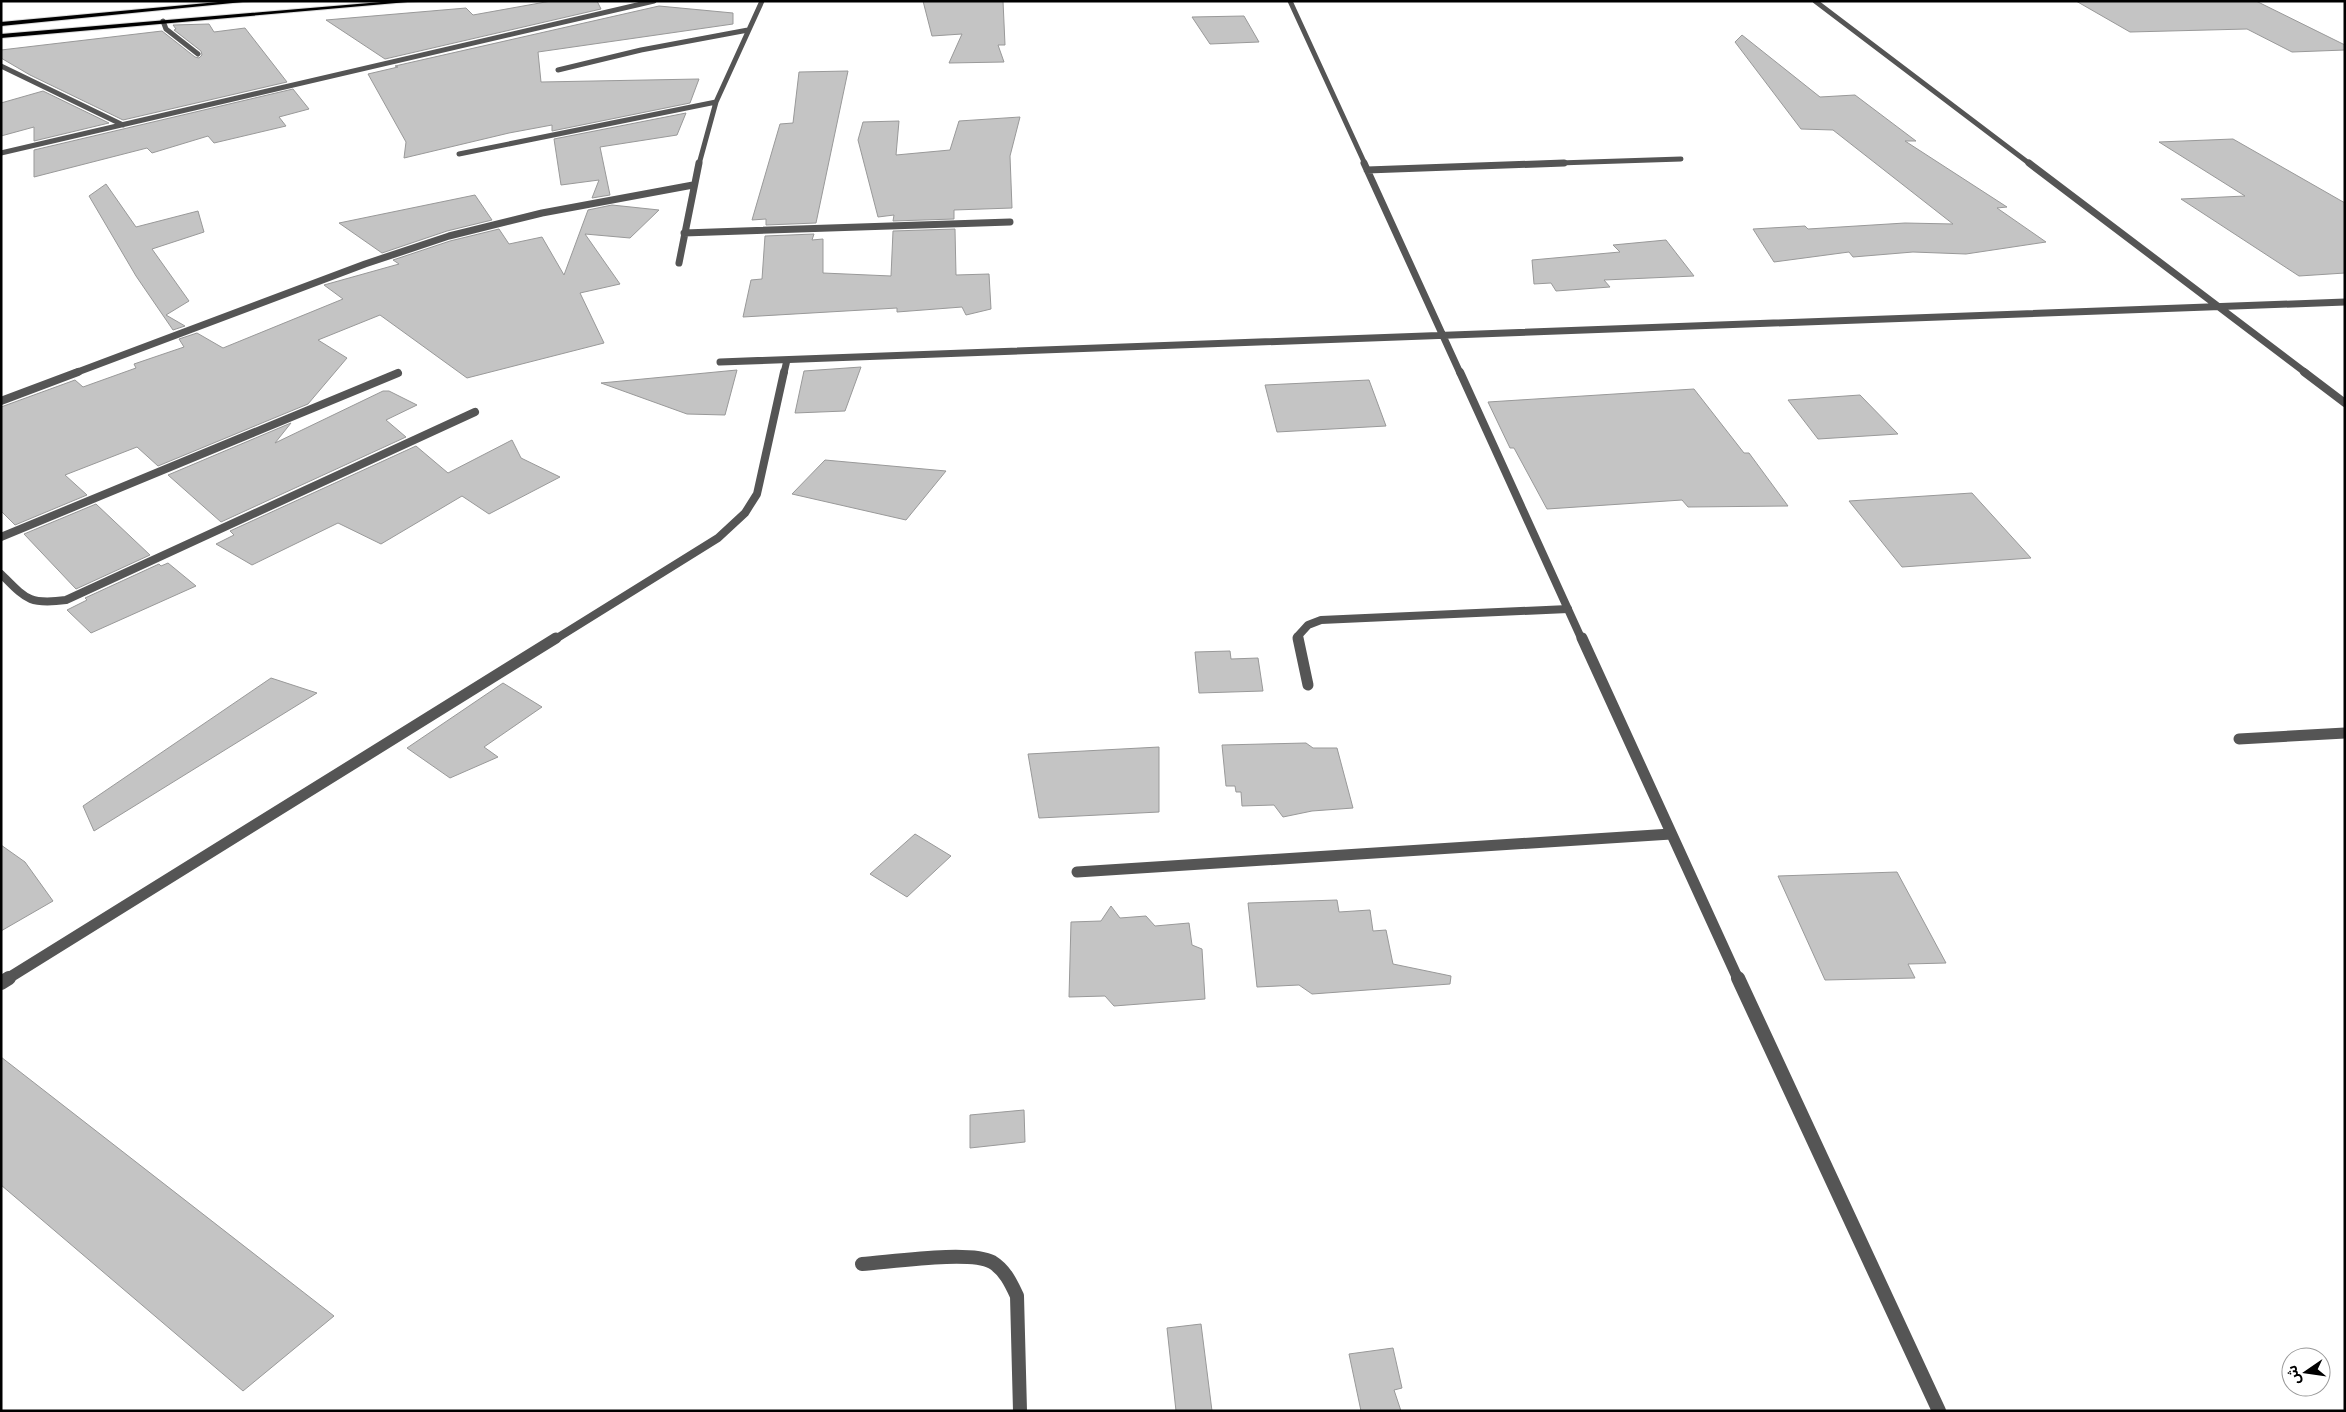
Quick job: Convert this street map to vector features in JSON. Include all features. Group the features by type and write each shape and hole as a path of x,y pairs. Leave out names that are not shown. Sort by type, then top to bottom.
{"main road":[{"path":"1,24 250,1"},
{"path":"1,36 416,1"}],"street":[{"path":"1,153 654,1"},
{"path":"679,263 693,185 716,102 762,1"},
{"path":"1290,1 1671,834 1940,1411"},
{"path":"1815,1 2345,403"},
{"path":"163,21 166,29 198,54"},
{"path":"558,70 641,50 748,30"},
{"path":"1,66 123,125"},
{"path":"459,154 716,102"},
{"path":"1367,170 1681,159"},
{"path":"1,402 365,264 449,236 542,213 693,185"},
{"path":"684,233 1010,222"},
{"path":"720,362 2345,302"},
{"path":"1,983 710,543 737,524 750,508 757,494 787,360"},
{"path":"1,537 398,373"},
{"path":"1,574 30,602 44,604 66,600 475,412"},
{"path":"1308,685 1298,636 1301,630 1313,622 1321,620 1568,610"},
{"path":"2239,739 2345,733"},
{"path":"1077,872 1671,834"},
{"path":"862,1264 971,1255 995,1263 1004,1271 1012,1282 1017,1296 1020,1411"}],"building":[{"path":"551,1 597,1 601,9 385,59 326,20 466,8 473,15"},
{"path":"923,1 1003,1 1005,45 998,45 1004,62 949,63 962,34 932,36"},
{"path":"2076,1 2256,1 2345,45 2345,50 2292,52 2247,29 2130,32"},
{"path":"659,6 733,13 733,24 538,52 541,82 699,79 690,103 552,131 552,125 509,133 404,158 406,142 368,74 398,67 395,66"},
{"path":"1244,16 1259,42 1210,44 1192,17"},
{"path":"209,24 214,32 245,28 287,82 123,120 30,75 1,58 1,50 162,31 195,57 199,58 202,55 201,51 174,30 176,29 173,25"},
{"path":"1742,35 1820,97 1855,95 1916,141 1905,141 2007,207 1997,208 2046,242 1966,254 1913,252 1853,257 1849,252 1774,262 1753,229 1805,226 1808,229 1905,223 1953,224 1833,130 1801,129 1735,42"},
{"path":"848,71 816,223 766,225 766,219 752,220 780,124 793,123 799,72"},
{"path":"293,89 309,109 279,117 286,126 214,143 208,136 152,153 147,148 34,177 34,150"},
{"path":"43,91 109,123 34,141 34,127 1,136 1,103"},
{"path":"686,113 677,135 600,147 610,195 592,198 599,180 561,185 554,139"},
{"path":"1020,117 1010,156 1012,208 954,210 954,219 893,221 894,215 878,217 858,140 863,122 899,121 896,155 950,150 959,121"},
{"path":"2233,139 2345,203 2345,273 2299,276 2181,199 2245,196 2159,142"},
{"path":"106,184 136,227 198,211 204,232 152,249 189,301 166,315 185,326 173,330 136,276 89,196"},
{"path":"475,195 492,220 447,231 382,253 339,223"},
{"path":"612,205 659,210 630,238 585,234 620,284 580,293 604,343 467,378 380,315 318,340 347,358 308,404 158,466 137,447 65,475 87,495 15,525 1,511 1,407 75,380 83,387 136,368 134,364 184,347 179,339 197,333 223,348 343,299 324,285 399,264 393,260 450,241 499,229 509,244 542,237 564,275 588,210"},
{"path":"955,229 956,275 989,274 991,309 966,315 962,307 897,312 897,308 743,317 751,280 762,279 765,236 814,234 812,240 823,239 823,273 891,276 893,231"},
{"path":"1666,240 1694,276 1604,280 1610,287 1556,291 1551,283 1534,284 1532,260 1620,252 1613,245"},
{"path":"861,367 845,411 795,413 804,371"},
{"path":"737,370 725,415 687,414 601,383"},
{"path":"1369,380 1386,426 1277,432 1265,385"},
{"path":"1694,389 1744,453 1749,453 1788,506 1688,507 1682,500 1547,509 1514,448 1510,448 1488,402"},
{"path":"383,391 389,391 417,405 386,420 406,437 221,522 168,475 291,423 275,443"},
{"path":"1860,395 1898,434 1818,439 1788,400"},
{"path":"512,440 521,458 560,477 489,514 462,496 381,544 338,523 252,565 216,544 234,535 230,531 416,446 448,473"},
{"path":"825,460 946,471 906,520 792,494"},
{"path":"1972,493 2031,558 1902,567 1849,501"},
{"path":"96,504 150,555 76,589 24,534"},
{"path":"168,563 196,586 91,633 67,610 87,600 85,598 159,564 161,566"},
{"path":"1230,651 1231,659 1258,658 1263,691 1199,693 1195,652"},
{"path":"271,678 317,693 94,831 83,806"},
{"path":"503,683 542,707 484,747 498,757 450,778 407,748"},
{"path":"1306,743 1313,748 1337,748 1353,808 1312,811 1283,817 1274,805 1242,806 1241,792 1236,792 1235,786 1226,786 1222,745"},
{"path":"1159,747 1159,812 1039,818 1028,754"},
{"path":"915,834 951,856 907,897 870,874"},
{"path":"1,845 25,862 53,901 1,931"},
{"path":"1897,872 1946,963 1908,964 1915,978 1825,980 1778,876"},
{"path":"1337,900 1339,912 1370,910 1373,931 1386,930 1393,964 1451,976 1450,984 1312,994 1299,985 1257,987 1248,903"},
{"path":"1111,906 1120,918 1146,916 1155,926 1189,923 1192,945 1202,949 1205,999 1114,1006 1105,996 1069,997 1071,922 1101,921"},
{"path":"1,1057 334,1316 243,1391 1,1185"},
{"path":"1024,1110 1025,1142 970,1148 970,1115"},
{"path":"1201,1324 1212,1411 1176,1411 1167,1328"},
{"path":"1393,1348 1402,1388 1394,1390 1401,1411 1361,1411 1349,1354"}]}
